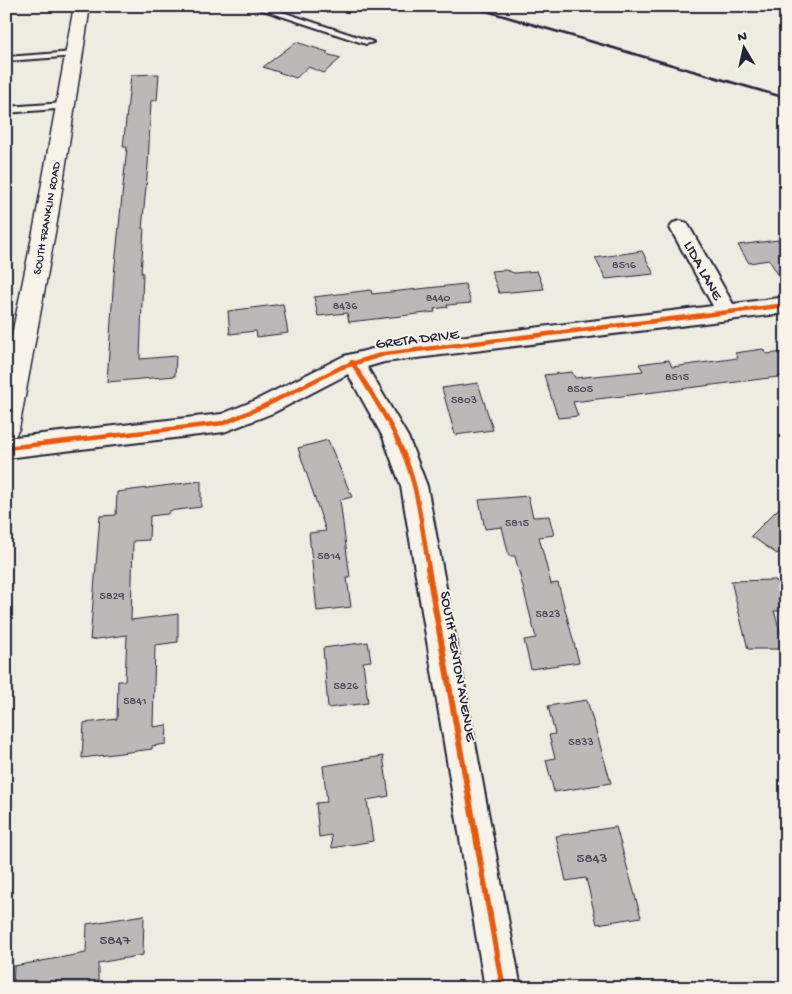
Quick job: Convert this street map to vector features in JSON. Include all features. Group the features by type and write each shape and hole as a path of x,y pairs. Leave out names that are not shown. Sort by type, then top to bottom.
{"main road":[{"name":"SOUTH FRANKLIN ROAD","path":"6,430 46,222 82,6"}],"street":[{"name":"LIDA LANE","path":"680,228 727,312"},
{"name":"GRETA DRIVE","path":"6,448 224,423 249,415 352,362 384,354 786,305"},
{"name":"SOUTH FENTON AVENUE","path":"352,362 396,434 408,463 414,486 503,988"}],"lane":[{"path":"255,6 369,42"},
{"path":"6,59 74,54"},
{"path":"6,110 65,106"}],"building":[{"path":"296,42 341,58 324,73 308,67 296,78 263,67"},
{"path":"159,74 157,100 151,101 148,166 142,229 144,228 141,273 143,272 140,359 176,356 175,376 107,382 114,275 127,147 123,147 131,75"},
{"path":"786,239 786,287 769,260 749,263 738,245"},
{"path":"642,251 654,274 606,279 595,258"},
{"path":"506,270 514,273 537,271 544,289 499,293 491,271"},
{"path":"465,284 471,303 447,305 448,307 434,309 435,312 349,322 347,313 318,316 314,297 371,290 372,294"},
{"path":"283,304 288,333 257,337 256,331 230,334 228,311"},
{"path":"763,349 766,354 786,352 786,376 573,402 578,416 558,418 544,375 572,372 575,378 643,371 639,364 669,360 672,367 738,358 735,353"},
{"path":"478,383 493,430 455,435 442,388"},
{"path":"328,440 352,497 340,500 350,578 347,578 351,607 317,611 309,533 326,531 298,448"},
{"path":"201,481 201,507 169,511 168,514 150,516 149,540 133,541 131,620 178,614 178,642 155,645 153,727 167,725 166,744 152,746 152,749 82,758 84,723 117,719 118,681 125,681 127,635 90,640 100,516 116,515 117,492"},
{"path":"528,496 533,517 549,516 554,535 539,537 551,584 558,583 579,662 531,669 524,640 536,638 515,556 509,556 502,527 485,529 479,500"},
{"path":"786,501 786,545 777,554 751,536"},
{"path":"776,580 785,611 774,611 786,649 748,649 731,581"},
{"path":"368,642 371,661 363,662 368,703 328,708 323,648"},
{"path":"587,700 611,783 554,792 546,760 555,758 549,735 555,734 548,706"},
{"path":"383,756 389,796 367,800 373,841 332,848 331,835 319,837 316,803 327,802 323,766"},
{"path":"616,827 641,917 597,924 586,878 566,881 556,836"},
{"path":"144,915 143,955 98,963 98,988 13,988 14,966 86,953 87,924"}],"railway":[{"path":"469,6 786,98"}],"cycle path":[{"path":"6,448 224,423 264,406 342,367 384,354 786,305"},
{"path":"352,362 396,437 414,486 503,988"}]}
